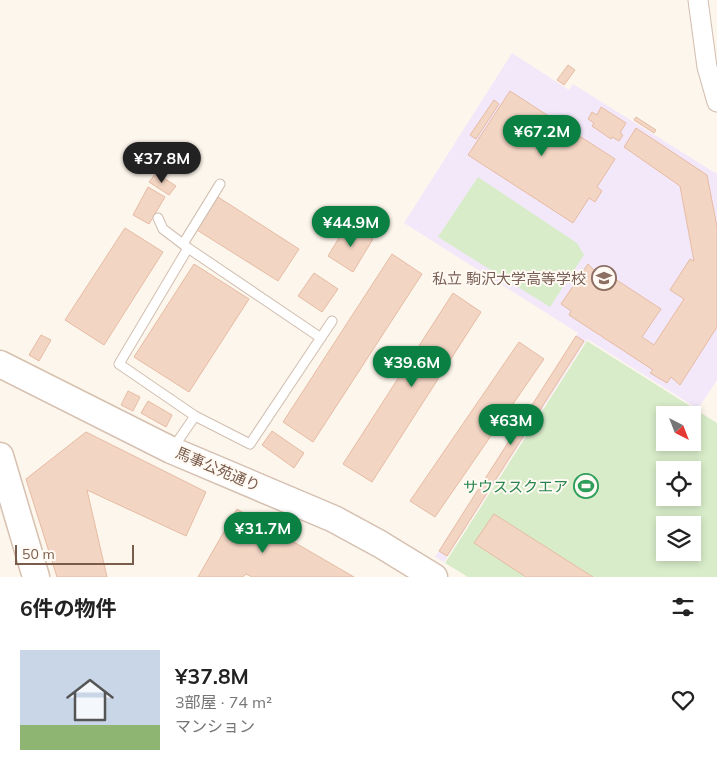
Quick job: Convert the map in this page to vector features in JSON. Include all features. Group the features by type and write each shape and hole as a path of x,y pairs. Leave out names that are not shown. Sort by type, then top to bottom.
{"street":[{"path":"698,0 712,66 717,102"},
{"name":"馬事公苑通り","path":"0,364 172,450 334,519 434,577"},
{"path":"0,456 36,577"}],"lane":[{"path":"220,184 119,364 195,416 250,444 332,321"},
{"path":"158,218 163,228 185,246 321,338"},
{"path":"172,450 195,416"}],"shaded area":[{"name":"私立 駒沢大学高等学校","path":"512,53 569,90 573,84 717,174 717,380 700,406 693,406 587,339 444,562 435,557 578,333 404,223"}],"green space":[{"path":"478,177 577,243 584,255 550,307 438,237"},
{"path":"587,341 690,406 656,406 656,451 701,451 701,413 717,423 717,577 468,577 445,563"}],"building":[{"path":"568,65 575,70 564,85 557,80"},
{"path":"510,91 615,159 597,187 602,191 595,202 589,198 573,223 468,155"},
{"path":"494,100 499,104 476,139 470,135"},
{"path":"601,107 626,123 620,133 623,135 619,141 612,137 611,139 592,126 594,123 588,119 592,112 597,115"},
{"path":"636,117 656,130 654,133 634,120"},
{"path":"636,128 707,175 717,227 717,327 680,385 671,377 667,383 650,373 653,370 569,315 571,311 561,304 588,264 597,273 600,269 661,309 642,337 654,345 684,299 670,290 690,259 694,261 680,186 624,147"},
{"path":"156,173 176,186 169,195 149,182"},
{"path":"148,187 165,197 149,224 133,215"},
{"path":"218,197 299,249 278,281 197,230"},
{"path":"348,223 373,239 353,272 328,256"},
{"path":"125,228 163,252 104,345 65,320"},
{"path":"392,254 422,274 313,442 283,422"},
{"path":"194,264 249,299 189,392 134,357"},
{"path":"314,273 338,289 322,312 298,296"},
{"path":"453,293 481,312 372,482 343,464"},
{"path":"41,335 51,340 39,361 29,355"},
{"path":"576,336 584,341 447,556 439,551"},
{"path":"519,342 544,359 435,517 410,501"},
{"path":"128,391 140,397 133,411 121,405"},
{"path":"148,401 172,415 166,427 141,413"},
{"path":"272,431 304,453 294,468 262,445"},
{"path":"86,432 206,492 186,536 87,490 107,577 57,577 26,479"},
{"path":"237,509 354,577 252,577 246,574 243,577 198,577"},
{"path":"494,514 593,577 526,577 474,543"}],"place":[{"name":"私立 駒沢大学高等学校","path":"604,278"},
{"name":"サウススクエア","path":"586,486"}]}
